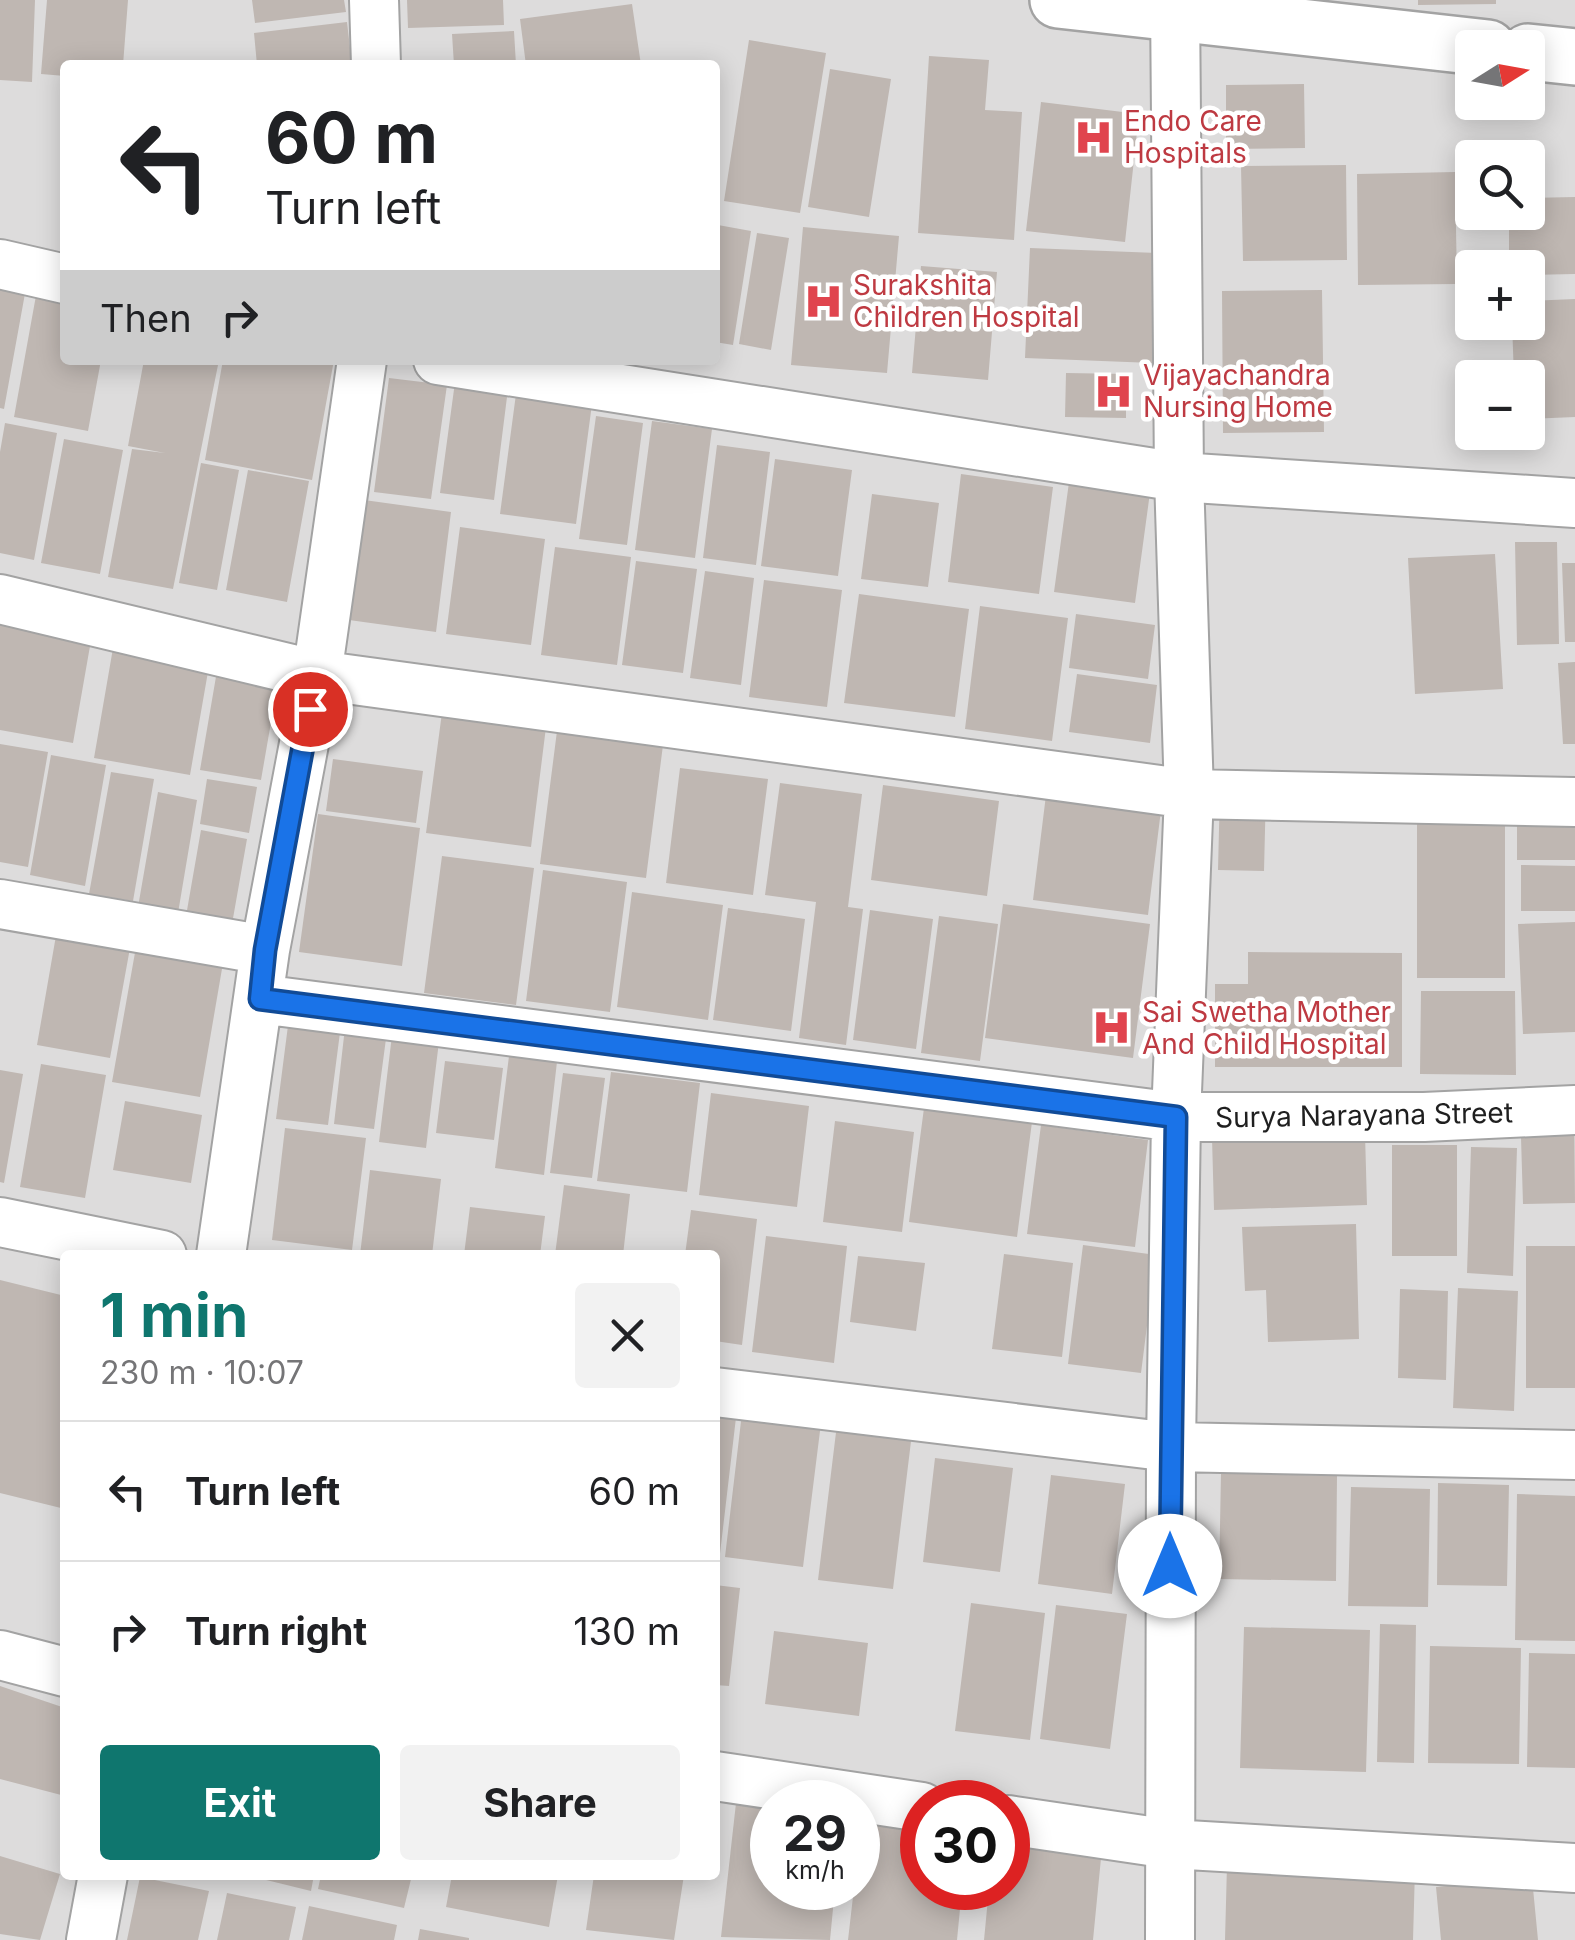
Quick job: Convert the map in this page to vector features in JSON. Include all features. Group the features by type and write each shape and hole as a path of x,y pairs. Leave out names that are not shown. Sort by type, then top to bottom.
{"street":[{"path":"374,0 376,60"},
{"path":"1058,0 1175,7 1455,44"},
{"path":"1170,1940 1170,1447 1176,1117 1189,794 1179,478 1175,7"},
{"path":"1545,54 1575,57"},
{"path":"0,264 60,278"},
{"path":"222,1250 265,950 317,675 361,365"},
{"path":"469,365 1179,478 1575,504"},
{"path":"0,599 317,675 1189,794 1575,802"},
{"path":"0,904 265,950"},
{"name":"Surya Narayana Street","path":"260,999 1176,1117 1424,1116 1575,1110"},
{"path":"0,1222 137,1250"},
{"path":"720,1393 1170,1447 1575,1456"},
{"path":"0,1655 60,1671"},
{"path":"720,1777 900,1804"},
{"path":"1030,1823 1170,1844 1575,1868"},
{"path":"91,1940 102,1880"}],"shaded area":[{"path":"0,0 1575,0 1575,1940 0,1940"}],"building":[{"path":"0,0 35,0 32,82 0,80"},
{"path":"47,0 128,0 123,60 60,60 60,76 41,74"},
{"path":"252,0 344,0 346,12 255,23"},
{"path":"407,0 503,0 504,25 408,28"},
{"path":"1418,0 1496,0 1496,4 1418,5"},
{"path":"632,4 640,60 525,60 520,19"},
{"path":"347,22 351,60 257,60 254,33"},
{"path":"514,31 516,60 454,60 452,34"},
{"path":"749,40 826,53 800,213 724,201"},
{"path":"929,56 989,60 985,110 1022,112 1014,240 918,233"},
{"path":"830,69 891,79 869,217 808,207"},
{"path":"1304,84 1305,148 1226,149 1226,85"},
{"path":"1041,102 1139,114 1125,242 1026,231"},
{"path":"1346,165 1347,260 1243,261 1241,166"},
{"path":"1455,172 1455,284 1358,285 1357,174"},
{"path":"1575,197 1575,274 1545,275 1545,250 1509,250 1509,230 1545,230 1545,198"},
{"path":"720,225 751,231 733,345 720,343"},
{"path":"803,227 899,236 887,373 791,365"},
{"path":"757,233 789,238 771,350 739,344"},
{"path":"1030,248 1157,253 1153,363 1025,358"},
{"path":"921,266 997,272 988,380 912,373"},
{"path":"0,283 26,288 4,409 0,408"},
{"path":"37,290 60,294 60,365 100,365 88,431 14,417"},
{"path":"1322,290 1324,432 1223,433 1222,291"},
{"path":"1575,299 1575,417 1545,418 1545,360 1513,360 1513,340 1545,340 1545,300"},
{"path":"143,365 218,365 173,589 108,577 132,449 165,453 128,446"},
{"path":"222,365 333,365 312,480 205,460"},
{"path":"1066,373 1126,374 1126,418 1065,417"},
{"path":"389,378 447,385 431,499 374,492"},
{"path":"455,382 508,389 494,500 440,493"},
{"path":"516,394 592,404 576,524 500,514"},
{"path":"596,416 643,423 627,545 579,539"},
{"path":"652,421 712,429 695,558 635,550"},
{"path":"5,423 57,433 34,560 0,553 0,452"},
{"path":"64,439 123,450 100,574 41,563"},
{"path":"717,445 770,452 756,565 703,558"},
{"path":"775,459 852,470 838,576 761,566"},
{"path":"201,463 239,470 217,590 179,583"},
{"path":"248,470 309,481 287,602 226,590"},
{"path":"961,474 1053,487 1039,594 948,582"},
{"path":"1070,475 1151,485 1135,603 1054,592"},
{"path":"872,494 939,503 928,587 861,579"},
{"path":"364,500 451,512 436,632 349,620"},
{"path":"460,527 545,539 531,645 446,634"},
{"path":"1515,542 1557,542 1559,644 1517,645"},
{"path":"555,547 631,557 617,665 541,655"},
{"path":"1495,554 1503,689 1415,694 1408,558"},
{"path":"636,561 697,569 683,673 622,665"},
{"path":"1562,563 1575,563 1575,642 1565,642"},
{"path":"705,571 754,578 741,685 690,678"},
{"path":"764,580 842,590 827,707 749,697"},
{"path":"859,594 969,609 955,717 844,703"},
{"path":"980,606 1068,618 1052,741 965,729"},
{"path":"0,612 93,629 73,743 0,730"},
{"path":"1076,614 1155,625 1148,679 1069,668"},
{"path":"117,625 213,643 190,775 94,758"},
{"path":"1575,662 1575,744 1563,744 1558,663"},
{"path":"218,665 279,676 261,780 200,770"},
{"path":"1077,674 1157,685 1150,743 1069,732"},
{"path":"443,705 547,719 531,847 426,833"},
{"path":"557,731 663,745 646,878 540,864"},
{"path":"0,744 48,752 28,867 0,862"},
{"path":"51,755 106,765 85,886 30,875"},
{"path":"333,759 423,771 416,823 326,811"},
{"path":"680,768 768,779 753,895 666,883"},
{"path":"111,772 154,779 133,901 89,894"},
{"path":"207,779 257,787 249,833 200,824"},
{"path":"780,783 862,794 848,907 863,909 846,1045 799,1038 816,902 765,895"},
{"path":"883,785 999,801 987,896 871,880"},
{"path":"1220,788 1266,789 1264,871 1218,870"},
{"path":"158,792 197,800 178,913 138,907"},
{"path":"1046,795 1161,810 1148,915 1033,900"},
{"path":"1517,803 1575,803 1575,860 1517,860"},
{"path":"1417,810 1505,811 1505,978 1417,978"},
{"path":"318,814 420,828 402,966 299,952"},
{"path":"201,830 247,839 232,924 186,916"},
{"path":"442,856 534,868 516,1005 424,993"},
{"path":"1521,865 1575,866 1575,911 1521,911"},
{"path":"543,870 627,882 610,1012 526,1001"},
{"path":"632,892 723,905 708,1020 617,1007"},
{"path":"1003,904 1150,924 1133,1058 985,1038"},
{"path":"728,908 805,919 791,1031 713,1020"},
{"path":"870,910 933,919 916,1049 853,1040"},
{"path":"939,916 998,924 980,1061 921,1053"},
{"path":"1575,922 1575,1032 1523,1034 1518,924"},
{"path":"58,924 132,937 110,1058 37,1045"},
{"path":"136,947 223,963 200,1097 112,1082"},
{"path":"1248,952 1402,953 1402,1067 1215,1067 1215,984 1248,984"},
{"path":"1421,991 1515,991 1516,1075 1420,1074"},
{"path":"290,1010 342,1017 328,1125 276,1119"},
{"path":"347,1010 389,1016 374,1129 334,1124"},
{"path":"394,1019 441,1025 426,1148 379,1142"},
{"path":"510,1048 558,1053 544,1175 495,1168"},
{"path":"445,1061 503,1068 494,1140 436,1133"},
{"path":"41,1064 106,1075 85,1198 20,1187"},
{"path":"0,1070 23,1074 4,1183 0,1182"},
{"path":"611,1072 700,1083 687,1192 597,1181"},
{"path":"563,1073 605,1078 592,1178 550,1173"},
{"path":"711,1093 809,1106 797,1207 699,1195"},
{"path":"125,1101 202,1115 191,1183 113,1170"},
{"path":"1574,1102 1575,1203 1523,1204 1520,1104"},
{"path":"924,1108 1032,1122 1017,1237 909,1222"},
{"path":"835,1121 914,1132 902,1232 823,1222"},
{"path":"1041,1125 1148,1140 1135,1247 1027,1234"},
{"path":"285,1128 366,1138 352,1250 272,1240"},
{"path":"1365,1134 1367,1205 1214,1210 1212,1138"},
{"path":"1392,1145 1457,1145 1457,1256 1392,1256"},
{"path":"1471,1147 1517,1148 1513,1276 1467,1273"},
{"path":"370,1170 441,1179 433,1250 361,1250"},
{"path":"564,1185 630,1194 624,1250 556,1250"},
{"path":"470,1207 545,1216 541,1250 465,1250"},
{"path":"691,1210 757,1219 742,1345 720,1342 720,1250 686,1250"},
{"path":"1356,1224 1359,1339 1268,1342 1266,1290 1245,1291 1242,1227"},
{"path":"766,1236 847,1246 834,1363 752,1352"},
{"path":"1083,1245 1156,1255 1141,1373 1068,1364"},
{"path":"1526,1246 1575,1246 1575,1388 1526,1388"},
{"path":"1004,1254 1073,1263 1062,1357 992,1349"},
{"path":"858,1256 925,1263 916,1331 850,1322"},
{"path":"0,1280 60,1295 60,1508 0,1493"},
{"path":"1458,1288 1518,1291 1514,1411 1453,1408"},
{"path":"1400,1289 1448,1291 1446,1380 1398,1378"},
{"path":"720,1407 737,1409 720,1554"},
{"path":"742,1413 821,1423 803,1567 725,1557"},
{"path":"838,1416 913,1425 893,1589 818,1580"},
{"path":"935,1458 1013,1468 1000,1572 923,1562"},
{"path":"1221,1473 1337,1476 1336,1581 1219,1579"},
{"path":"1051,1475 1125,1484 1112,1594 1038,1584"},
{"path":"1438,1483 1509,1485 1507,1586 1437,1585"},
{"path":"1351,1487 1430,1489 1428,1607 1348,1606"},
{"path":"1517,1494 1575,1496 1575,1641 1515,1640"},
{"path":"720,1586 740,1588 729,1686 720,1685"},
{"path":"971,1603 1045,1613 1030,1740 955,1731"},
{"path":"1056,1605 1127,1614 1110,1749 1040,1739"},
{"path":"1380,1624 1416,1625 1414,1763 1377,1762"},
{"path":"1244,1627 1370,1630 1366,1772 1240,1768"},
{"path":"774,1631 868,1643 859,1716 765,1704"},
{"path":"1430,1646 1521,1648 1519,1764 1428,1763"},
{"path":"1529,1653 1575,1654 1575,1768 1527,1767"},
{"path":"0,1686 60,1706 60,1795 0,1779"},
{"path":"736,1803 750,1805 750,1910 833,1910 830,1940 721,1937"},
{"path":"880,1826 900,1828 900,1910 960,1910 957,1940 848,1940 851,1910 880,1910"},
{"path":"1030,1839 1102,1848 1093,1940 984,1940 987,1910 1030,1910"},
{"path":"0,1856 60,1874 40,1940 0,1934"},
{"path":"1227,1865 1415,1869 1413,1940 1225,1940"},
{"path":"1532,1878 1538,1940 1441,1940 1436,1887"},
{"path":"139,1880 209,1891 198,1940 127,1940"},
{"path":"266,1880 313,1880 311,1891"},
{"path":"320,1880 411,1880 404,1908 318,1889"},
{"path":"451,1880 557,1880 549,1927 446,1907"},
{"path":"593,1880 683,1880 674,1940 586,1930"},
{"path":"227,1893 296,1907 289,1940 217,1940"},
{"path":"309,1906 397,1925 394,1940 302,1940"},
{"path":"420,1929 469,1938 469,1940 418,1940"}],"place":[{"name":"Endo Care Hospitals","path":"1094,137"},
{"name":"Surakshita Children Hospital","path":"823,301"},
{"name":"Vijayachandra Nursing Home","path":"1113,391"},
{"name":"Sai Swetha Mother And Child Hospital","path":"1112,1028"}],"route":[{"path":"310,709 265,950 260,999 650,1046 1176,1117 1170,1566"}]}
